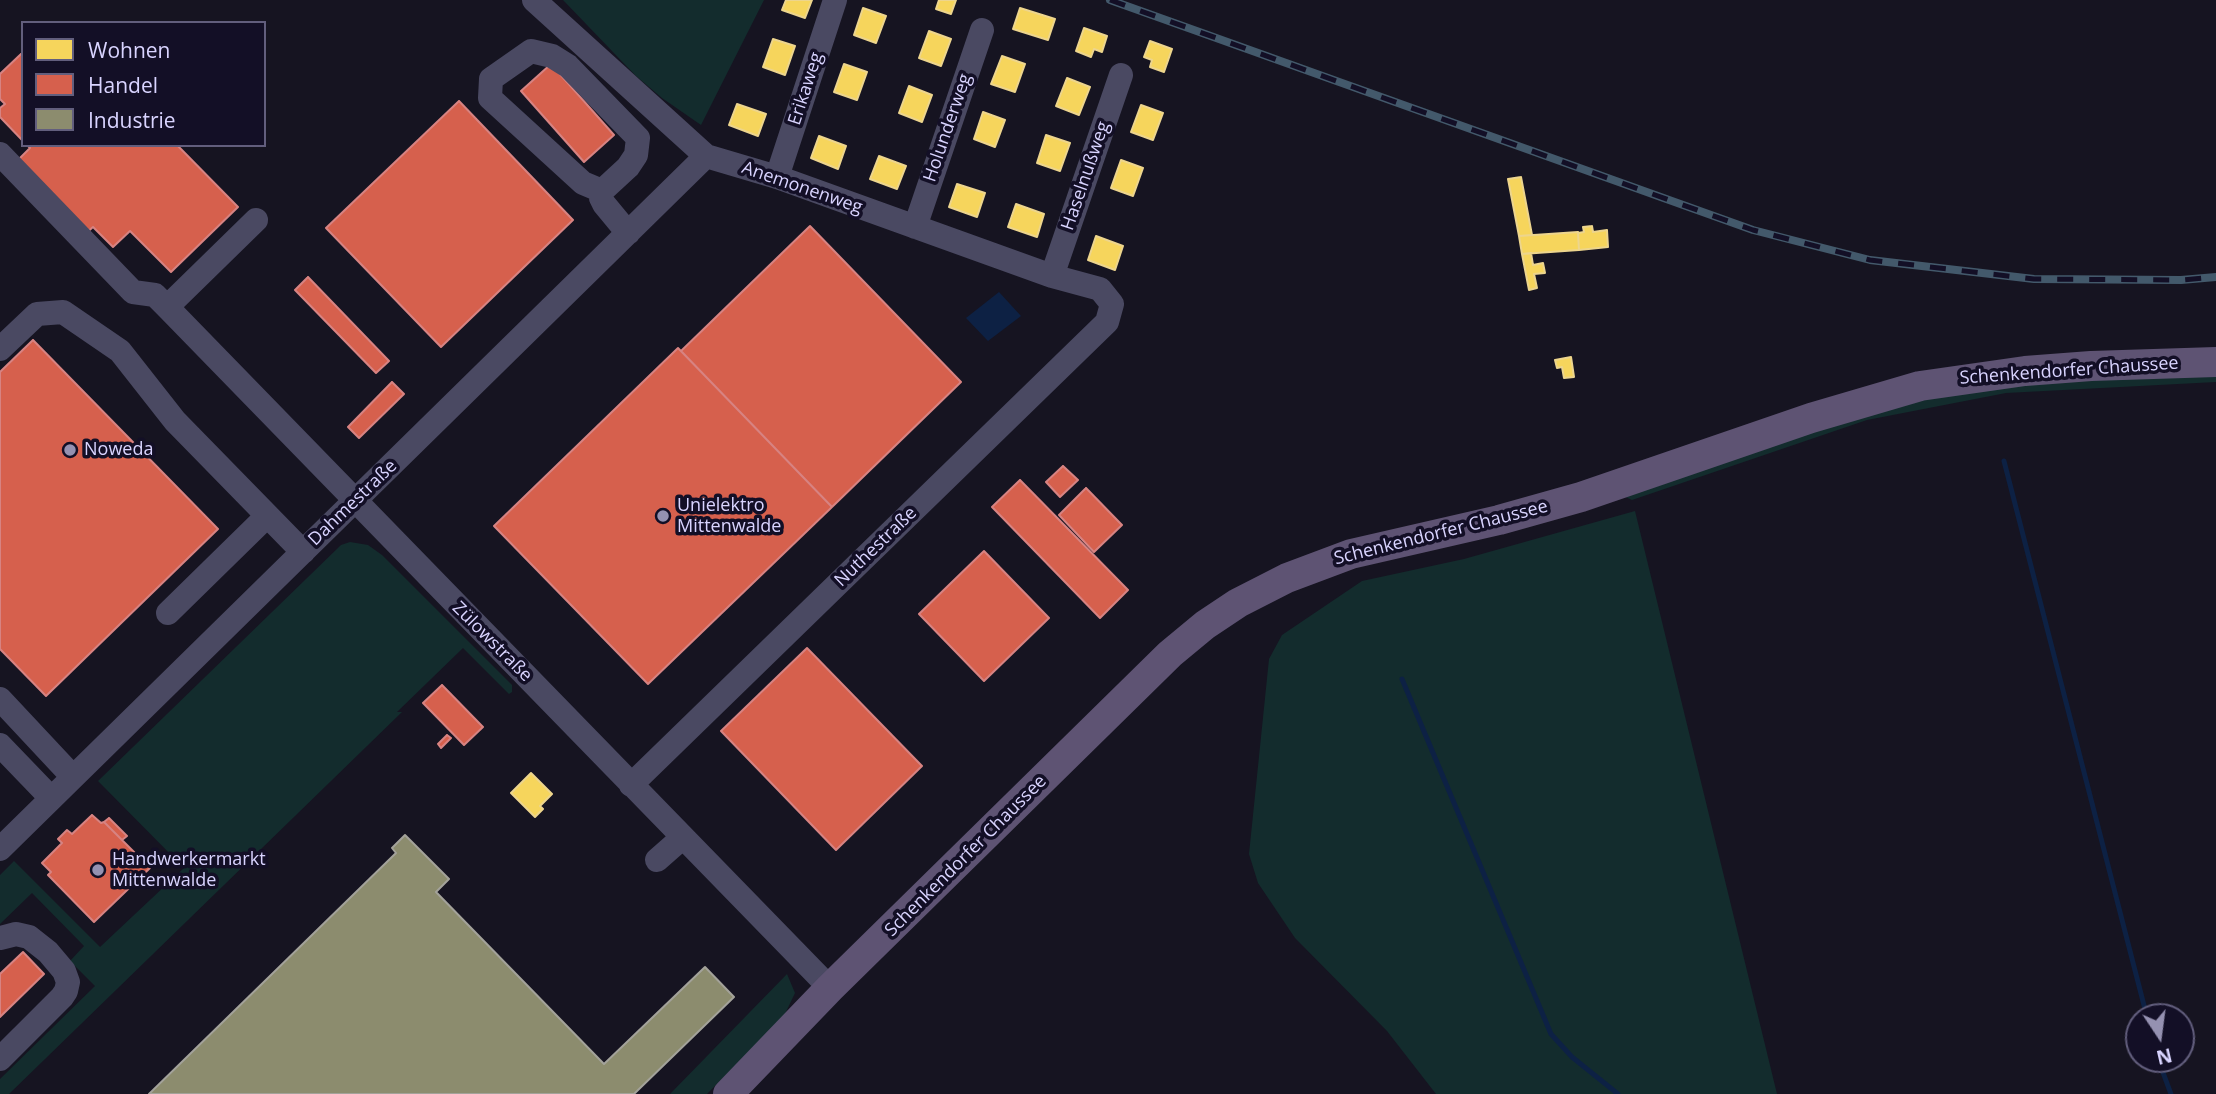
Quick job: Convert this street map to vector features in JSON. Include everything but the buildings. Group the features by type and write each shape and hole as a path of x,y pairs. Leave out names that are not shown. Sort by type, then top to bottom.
{"main road":[{"name":"Schenkendorfer Chaussee","path":"728,1094 830,988 986,838 1170,654 1205,625 1238,603 1287,578 1351,554 1499,520 1581,497 1811,418 1920,386 2025,371 2216,362"}],"street":[{"name":"Anemonenweg","path":"534,0 706,156 777,177 1052,276 1100,289 1112,304"},
{"name":"Erikaweg","path":"777,177 835,0"},
{"name":"Holunderweg","path":"915,226 982,30"},
{"path":"602,191 583,183 490,99 491,79 531,51 552,56 568,66 638,138 636,155 628,167 602,191 601,198 628,233"},
{"name":"Haselnußweg","path":"1052,276 1121,75"},
{"path":"0,154 133,292 161,301 256,220"},
{"name":"Dahmestraße","path":"0,849 706,156"},
{"name":"Zülowstraße","path":"161,301 830,988"},
{"name":"Nuthestraße","path":"631,785 1107,322 1112,304"},
{"path":"0,349 37,314 63,312 120,351 175,421 303,552"},
{"path":"168,613 267,516"},
{"path":"0,699 74,777"},
{"path":"0,745 51,798"},
{"path":"657,860 682,838"},
{"path":"0,938 16,934 29,937 48,952 64,971 68,982 62,997 0,1059"}],"green space":[{"path":"563,0 764,0 701,125 636,76"},
{"path":"2216,372 2216,382 2006,393 1867,420 1632,500 1621,495 1813,427 1962,388"},
{"path":"1635,511 1777,1094 1436,1094 1387,1031 1295,938 1258,883 1249,854 1269,659 1282,635 1362,581 1464,559"},
{"path":"350,542 368,545 382,555 512,685 512,692 509,694 463,648 397,712 402,712 9,1094 0,1094 0,1079 95,986 70,961 84,946 32,893 0,924 0,875 14,861 100,947 184,868 98,781 341,545"},
{"path":"787,974 795,993 784,1016 707,1094 670,1094"}],"water":[{"path":"999,292 1021,316 988,341 966,318"}],"waterway":[{"path":"2004,461 2143,1003"},
{"path":"1402,679 1551,1034 1572,1057 1618,1094"},
{"path":"2163,1073 2171,1094"}],"railway":[{"path":"1110,0 1753,230 1870,260 2034,279 2181,280 2216,277"}],"place":[{"name":"Noweda","path":"70,450"},
{"name":"Unielektro Mittenwalde","path":"663,516"},
{"name":"Handwerkermarkt Mittenwalde","path":"98,870"}]}
